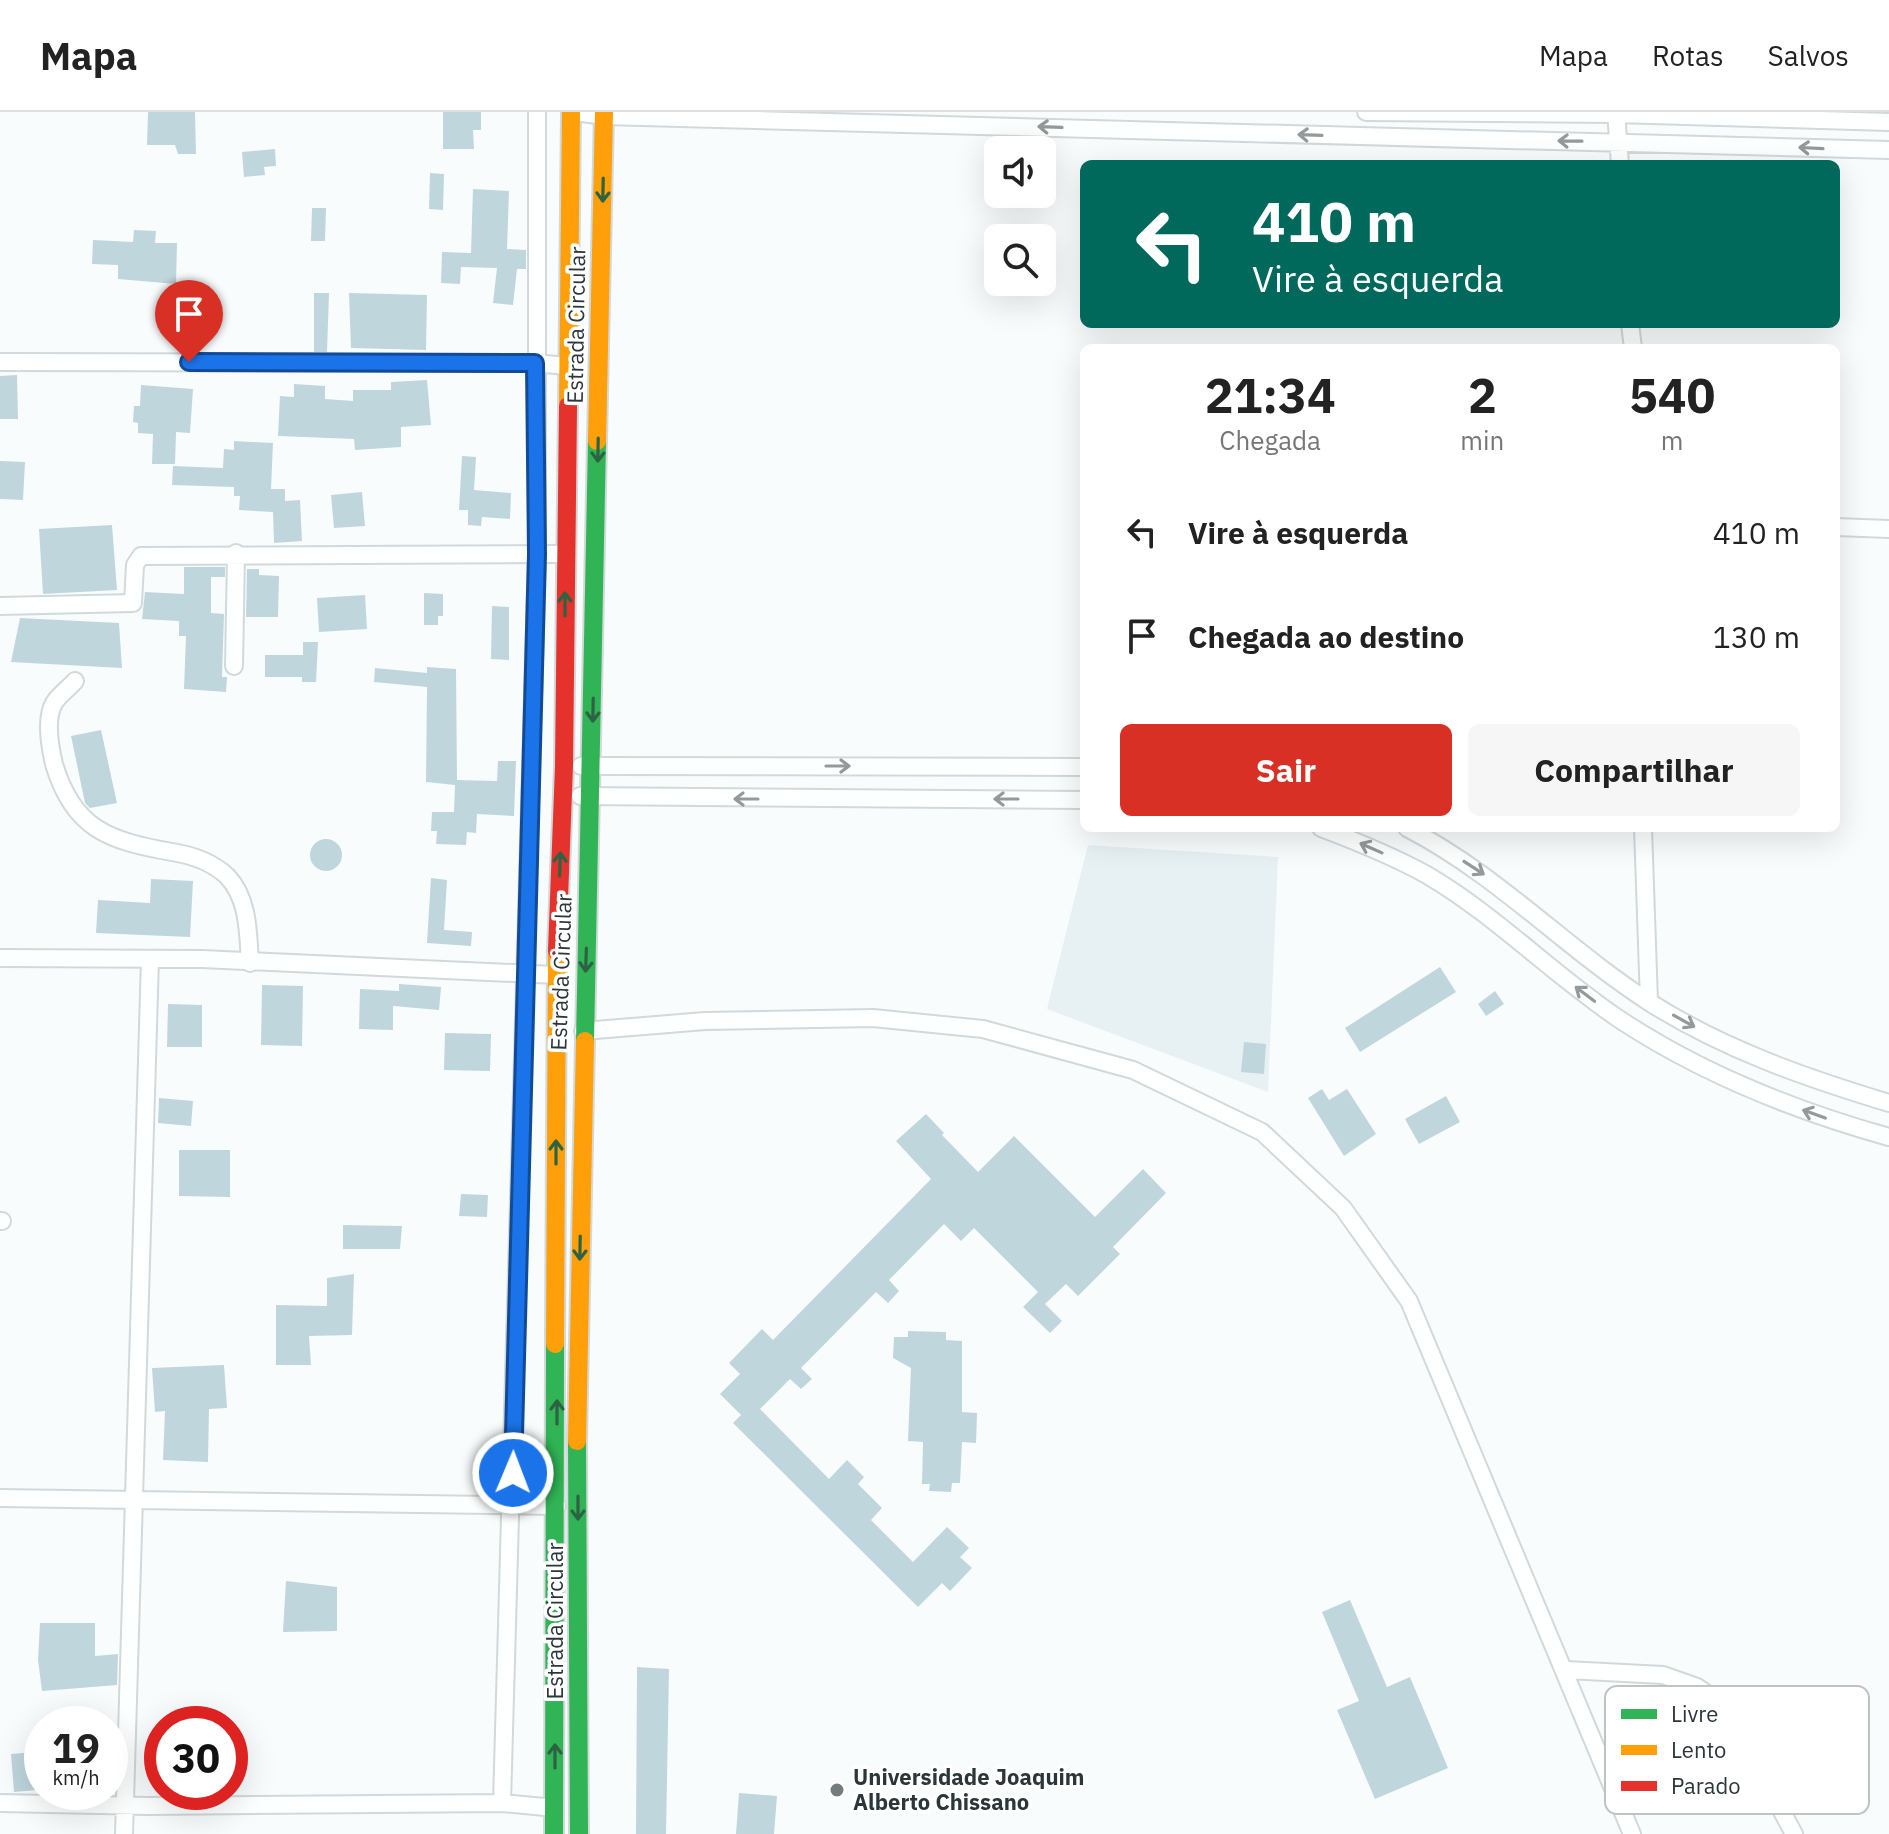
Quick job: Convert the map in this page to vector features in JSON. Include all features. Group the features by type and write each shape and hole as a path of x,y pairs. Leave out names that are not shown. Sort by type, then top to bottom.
{"main road":[{"path":"554,1834 556,975 564,766 567,366 573,112"},
{"name":"Estrada Circular","path":"579,1834 577,1410 604,114"}],"street":[{"path":"502,1803 537,554 537,112"},
{"path":"573,112 1889,150"},
{"path":"1366,112 1616,113 1889,122"},
{"path":"1616,113 1619,160"},
{"path":"0,362 535,363 567,366"},
{"path":"1840,527 1889,529"},
{"path":"234,666 236,553"},
{"path":"0,606 133,603 135,565 141,556 236,553 565,554"},
{"path":"75,681 53,704 49,732 60,783 76,813 112,839 185,854 214,865 241,898 248,923 250,963"},
{"path":"564,766 1080,767"},
{"path":"563,792 591,798 1080,800"},
{"path":"1332,832 1372,847 1429,876 1601,1006 1670,1051 1767,1096 1838,1123 1889,1137"},
{"path":"1414,832 1495,881 1580,952 1649,1002 1711,1036 1799,1076 1889,1103"},
{"path":"1643,832 1649,1002"},
{"path":"0,958 150,959 556,975"},
{"path":"127,1706 150,959"},
{"path":"583,1031 705,1021 873,1018 983,1029 1133,1070 1262,1132 1343,1208 1409,1301 1605,1767"},
{"path":"0,1498 557,1506"},
{"path":"1566,1670 1663,1675 1694,1686"},
{"path":"0,1803 24,1804"},
{"path":"128,1806 502,1803 555,1808"},
{"path":"124,1810 124,1834"},
{"path":"1624,1814 1632,1834"},
{"path":"1783,1814 1794,1834"}],"shaded area":[{"path":"1088,845 1278,857 1268,1092 1047,1009"}],"building":[{"path":"148,112 195,112 196,154 178,154 175,145 147,145"},
{"path":"443,112 481,112 481,130 473,130 474,149 443,149"},
{"path":"275,149 276,166 264,167 265,175 244,177 242,152"},
{"path":"430,173 444,174 443,210 429,209"},
{"path":"473,189 509,191 507,249 526,250 526,269 517,269 513,305 493,303 497,268 461,267 460,284 441,283 442,252 471,253"},
{"path":"312,208 326,208 325,241 311,241"},
{"path":"134,230 156,231 155,243 177,243 176,284 118,279 118,265 92,264 93,240 133,242"},
{"path":"314,293 329,293 327,352 314,352"},
{"path":"349,293 427,295 426,350 351,348"},
{"path":"17,375 18,419 0,419 0,376"},
{"path":"427,380 431,425 401,427 401,447 355,450 354,439 278,436 280,396 294,397 294,384 325,386 325,399 353,401 353,390 391,390 391,382"},
{"path":"141,385 193,389 190,433 176,432 175,464 152,464 153,434 138,433 138,423 133,422 134,406 140,406"},
{"path":"234,441 273,443 271,489 285,489 285,501 300,500 302,541 274,543 273,512 239,510 240,496 234,496 234,487 172,485 173,466 223,468 224,449 234,450"},
{"path":"462,456 476,457 474,490 511,493 510,519 482,517 481,526 468,525 468,510 459,510"},
{"path":"0,461 25,462 23,500 0,499"},
{"path":"362,492 365,526 334,528 331,495"},
{"path":"112,525 117,590 43,594 39,529"},
{"path":"184,567 225,567 225,577 211,577 211,613 224,614 222,677 227,677 226,692 184,689 186,636 179,636 179,621 142,619 145,592 184,594"},
{"path":"247,569 259,569 259,575 279,576 278,617 246,617"},
{"path":"424,593 443,594 443,616 438,616 438,625 424,625"},
{"path":"365,595 367,629 319,632 317,598"},
{"path":"492,606 509,607 509,660 491,659"},
{"path":"20,618 119,623 122,668 11,662"},
{"path":"303,642 318,642 316,682 302,682 302,677 265,677 265,655 303,655"},
{"path":"427,667 456,669 457,780 497,781 498,761 516,761 514,816 477,814 476,833 467,832 466,845 436,844 437,831 431,831 432,812 454,812 455,785 426,782 427,687 374,682 375,668 427,673"},
{"path":"101,730 117,803 90,808 85,803 71,736"},
{"path":"326,839 337,844 342,855 337,866 326,871 315,866 310,855 315,844"},
{"path":"431,878 447,880 444,930 472,932 471,946 427,943"},
{"path":"151,879 193,881 190,937 96,933 98,900 150,903"},
{"path":"1440,967 1456,992 1360,1052 1345,1028"},
{"path":"399,984 441,987 439,1010 393,1006 393,1030 359,1029 360,989 399,991"},
{"path":"262,985 303,986 302,1046 261,1045"},
{"path":"1495,991 1504,1004 1486,1016 1478,1004"},
{"path":"168,1004 202,1005 202,1047 167,1047"},
{"path":"445,1033 491,1034 490,1071 444,1070"},
{"path":"1244,1042 1266,1044 1264,1074 1241,1072"},
{"path":"1322,1089 1329,1100 1347,1089 1376,1134 1344,1156 1308,1098"},
{"path":"1446,1096 1460,1122 1419,1144 1405,1119"},
{"path":"159,1098 193,1101 191,1126 158,1123"},
{"path":"926,1114 978,1172 1014,1136 1095,1217 1143,1169 1166,1193 1113,1247 1120,1254 1078,1296 1066,1284 1045,1304 1062,1321 1050,1333 1023,1307 1038,1292 974,1228 961,1241 944,1224 889,1280 899,1291 888,1303 876,1292 801,1368 812,1379 801,1389 790,1379 760,1409 829,1479 847,1460 864,1477 858,1484 882,1508 871,1520 913,1562 947,1527 969,1548 960,1557 972,1568 950,1591 942,1583 918,1607 733,1423 741,1415 720,1394 740,1374 729,1363 762,1329 773,1340 931,1179 896,1141"},
{"path":"179,1150 230,1150 230,1197 179,1196"},
{"path":"461,1194 488,1195 487,1217 459,1216"},
{"path":"343,1225 402,1226 400,1249 343,1249"},
{"path":"354,1274 352,1335 309,1336 311,1365 276,1365 276,1305 327,1306 327,1278"},
{"path":"908,1331 946,1332 946,1340 962,1341 962,1412 977,1413 976,1443 962,1442 960,1483 952,1483 951,1492 929,1491 930,1484 922,1484 923,1442 908,1441 911,1368 893,1358 894,1337 908,1337"},
{"path":"224,1365 227,1408 209,1409 208,1462 163,1460 165,1411 155,1412 152,1368"},
{"path":"286,1581 337,1587 337,1631 283,1632"},
{"path":"1350,1600 1387,1687 1410,1677 1448,1768 1375,1799 1337,1710 1359,1701 1322,1612"},
{"path":"40,1623 95,1623 95,1656 118,1654 117,1685 42,1691 38,1660"},
{"path":"637,1667 669,1669 666,1834 636,1834"},
{"path":"24,1753 24,1791 14,1792 11,1754"},
{"path":"739,1793 777,1796 774,1834 736,1834"}],"traffic: fast":[{"path":"585,1041 597,441"},
{"path":"554,1834 555,1344"},
{"path":"577,1441 579,1834"}],"traffic: slow":[{"path":"568,406 571,112"},
{"path":"597,441 604,112"},
{"path":"555,1344 557,951"},
{"path":"577,1441 585,1041"}],"traffic: jam":[{"path":"557,951 564,766 568,406"}],"place":[{"name":"Universidade Joaquim Alberto Chissano","path":"837,1790"}],"route":[{"path":"189,362 535,363 537,554 513,1473"}]}
